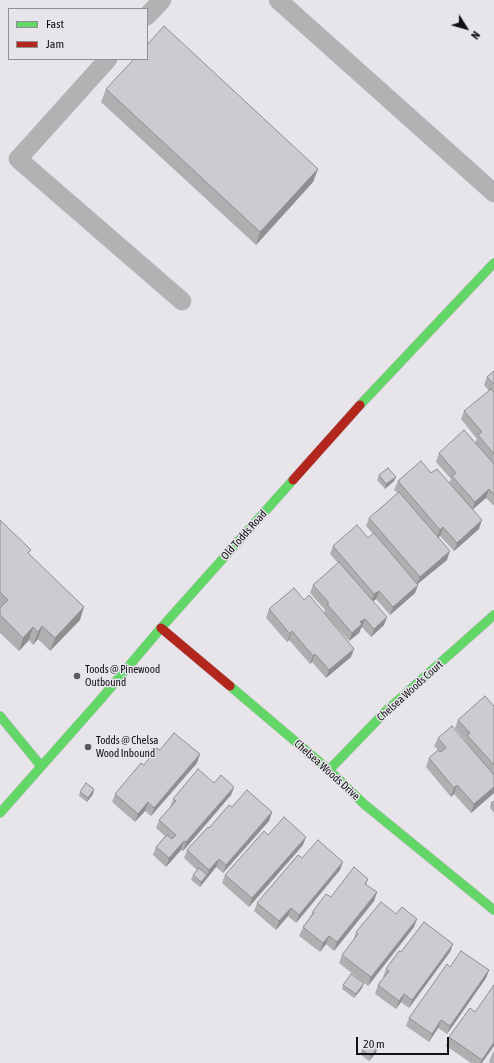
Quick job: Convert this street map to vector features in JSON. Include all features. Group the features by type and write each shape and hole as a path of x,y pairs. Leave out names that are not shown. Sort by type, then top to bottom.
{"main road":[{"name":"Old Todds Road","path":"0,813 101,699 161,628 349,417 494,263"},
{"name":"Chelsea Woods Court","path":"329,770 387,710 494,615"},
{"name":"Chelsea Woods Drive","path":"161,628 329,770 364,804 494,910"},
{"path":"0,716 41,766"}],"lane":[{"path":"148,15 162,0"},
{"path":"278,0 494,193"},
{"path":"107,60 18,159 182,301"}],"building":[{"path":"164,26 318,169 260,232 106,89 133,60 148,60 148,44"},
{"path":"494,371 494,384 487,377"},
{"path":"491,389 494,392 494,454 478,435 482,432 464,411"},
{"path":"464,430 494,464 494,495 489,489 475,502 452,476 456,473 439,453"},
{"path":"421,461 431,473 437,469 482,520 457,543 443,527 440,530 398,481"},
{"path":"388,468 396,477 386,484 379,475"},
{"path":"399,492 450,551 420,577 369,518"},
{"path":"0,520 31,550 28,553 84,607 55,638 42,626 38,632 33,627 23,638 0,615 0,608 8,600 0,592"},
{"path":"357,525 368,538 374,533 418,585 393,607 379,591 374,594 333,546"},
{"path":"339,562 387,617 374,629 365,619 360,622 362,624 352,633 313,585"},
{"path":"294,588 304,600 309,595 354,649 329,670 315,654 313,656 292,631 290,634 269,609"},
{"path":"485,696 494,706 494,765 467,735 470,733 458,720"},
{"path":"452,726 494,775 494,787 474,804 457,785 454,788 429,758 438,750 440,752 446,748 438,738"},
{"path":"174,733 200,754 154,808 148,802 138,814 115,794 141,763 144,765 157,748 160,750"},
{"path":"198,769 214,783 221,775 234,787 186,842 184,841 169,858 156,847 167,835 172,839 176,835 159,820 176,801 173,799"},
{"path":"86,783 94,789 88,798 80,792"},
{"path":"247,790 272,812 226,865 219,859 209,870 187,850 229,805 232,807"},
{"path":"284,817 306,837 252,898 225,875 264,831 268,835"},
{"path":"318,840 343,862 299,915 291,908 279,921 257,903 298,855 302,858"},
{"path":"354,867 368,879 365,884 377,892 337,942 329,936 323,943 303,927 326,894 331,897"},
{"path":"199,868 207,875 201,882 193,875"},
{"path":"381,902 396,914 402,907 417,919 371,977 342,955 358,934 356,932"},
{"path":"424,922 453,944 412,1000 404,994 399,1001 378,985 389,971 386,969 399,951 401,952"},
{"path":"461,951 489,970 450,1026 441,1020 432,1034 409,1018 447,964 450,967"},
{"path":"351,974 364,983 356,994 343,985"},
{"path":"494,985 494,1042 482,1060 449,1037 470,1008 475,1012"},
{"path":"368,1042 377,1048 371,1056 362,1050"}],"traffic: fast":[{"path":"360,405 494,263"},
{"path":"0,813 101,699 161,628 293,480"},
{"path":"329,770 387,710 494,615"},
{"path":"230,686 329,770 364,804 494,910"},
{"path":"0,716 41,766"}],"traffic: jam":[{"path":"293,480 360,405"},
{"path":"161,628 230,686"}],"place":[{"name":"Toods @ Pinewood Outbound","path":"77,676"},
{"name":"Todds @ Chelsa Wood Inbound","path":"88,747"}]}
